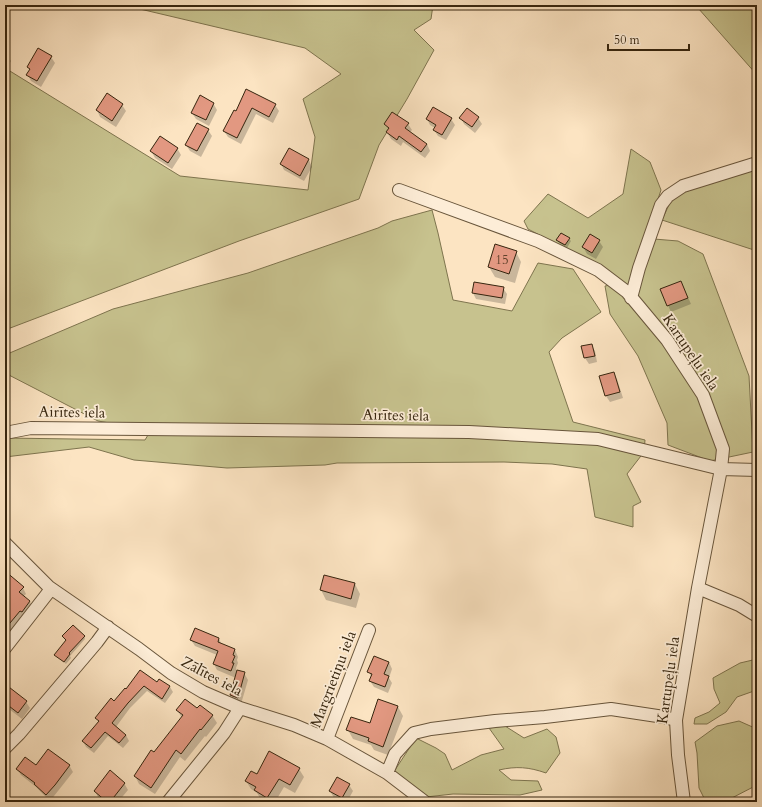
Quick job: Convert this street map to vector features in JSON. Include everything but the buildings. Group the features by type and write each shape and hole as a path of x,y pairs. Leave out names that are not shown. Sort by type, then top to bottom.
{"street":[{"path":"631,298 639,268 661,205 668,196 683,186 754,165"},
{"name":"Kartupeļu iela","path":"399,190 538,241 598,270 627,292 667,340 703,395 722,449 721,469 698,588 676,720 678,755 684,802"},
{"name":"Airītes iela","path":"5,433 31,428 469,432 598,439 721,469 757,470"},
{"name":"Zālītes iela","path":"7,548 51,589 108,627 171,673 203,692 240,708 294,725 327,739 387,773 425,802"},
{"path":"698,588 739,605 757,616"},
{"path":"5,648 51,589"},
{"path":"5,748 19,734 108,627"},
{"name":"Margrietiņu iela","path":"327,739 369,630"},
{"path":"168,802 224,733 240,708"},
{"path":"387,773 395,754 414,734 431,730 495,721 611,709 664,716 676,720"}],"shaded area":[{"path":"123,5 433,5 431,19 414,30 434,50 379,145 359,199 239,241 5,330 5,68 180,176 308,190 315,137 303,99 341,74 305,48"},
{"path":"702,5 757,5 757,75 698,8"},
{"path":"631,149 650,162 661,190 631,280 654,239 678,241 703,254 749,376 753,452 710,461 668,445 667,423 638,356 610,314 605,286 621,283 597,265 528,229 524,221 548,194 588,218 623,194"},
{"path":"757,167 757,251 662,220 673,196"},
{"path":"432,210 453,300 512,311 538,263 573,269 601,312 562,338 549,352 573,422 645,440 644,452 627,474 641,502 633,506 633,527 595,517 587,469 552,464 504,462 337,463 325,465 227,468 134,460 89,447 5,457 5,438 145,440 151,430 98,421 5,373 5,355 113,309 248,273 378,228 392,221"},
{"path":"757,659 757,688 754,691 737,697 726,712 707,724 694,724 695,718 709,712 720,703 714,689 713,678 740,663"},
{"path":"739,721 757,729 757,785 728,800 706,802 699,788 695,742 717,726"},
{"path":"505,726 524,738 547,729 556,737 560,753 546,773 534,769 522,768 499,770 511,780 538,781 542,790 520,795 453,794 426,797 393,773 416,738 445,754 452,770 481,755 504,749 489,728"}]}
